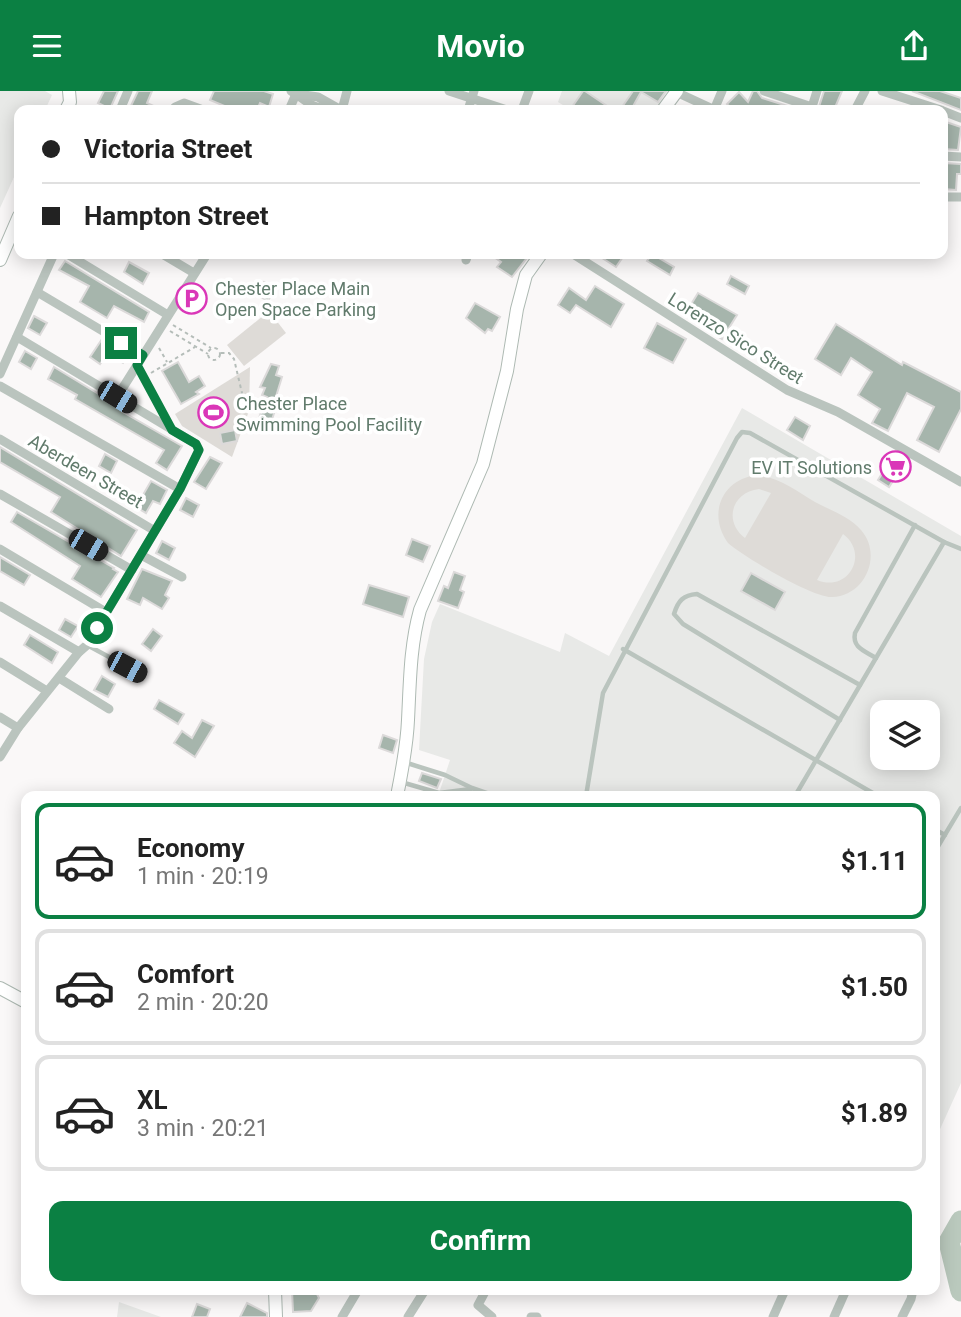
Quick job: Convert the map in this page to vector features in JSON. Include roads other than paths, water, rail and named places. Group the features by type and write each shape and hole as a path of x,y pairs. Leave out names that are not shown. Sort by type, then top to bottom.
{"street":[{"path":"449,91 473,95 496,105"},
{"path":"677,91 704,105"},
{"path":"764,91 806,105"},
{"path":"882,91 916,105"},
{"path":"293,92 311,105"},
{"path":"0,260 14,228"},
{"path":"0,375 52,259"},
{"path":"75,259 169,319"},
{"path":"170,259 194,274"},
{"path":"117,397 169,319 204,259"},
{"path":"398,791 408,723 415,627 483,464 507,372 517,309 526,275 537,259"},
{"name":"Lorenzo Sico Street","path":"581,259 787,390 838,412 961,482"},
{"path":"37,292 143,355"},
{"path":"0,757 18,728 83,648 180,489 199,450 196,444 17,337"},
{"path":"0,386 180,489"},
{"name":"Aberdeen Street","path":"0,439 155,531"},
{"path":"0,493 132,570"},
{"path":"0,549 106,612"},
{"path":"141,555 181,577"},
{"path":"0,605 83,648"},
{"path":"0,661 47,691"},
{"path":"60,678 109,709"},
{"path":"0,717 18,728"},
{"path":"0,988 21,999"},
{"path":"275,1295 276,1317"},
{"path":"342,1317 355,1295"},
{"path":"410,1316 422,1295"},
{"path":"483,1295 478,1305 492,1317"},
{"path":"773,1317 783,1295"},
{"path":"834,1317 844,1295"},
{"path":"902,1317 912,1295"},
{"path":"531,1317 537,1317"}],"lane":[{"path":"137,365 172,430"},
{"path":"587,791 603,693 624,649 742,432 750,433 961,549"},
{"path":"876,658 858,648 855,633 915,526"},
{"path":"798,791 944,542"},
{"path":"840,720 683,624 674,614 677,604 686,595 697,594 860,685"},
{"path":"83,648 144,676"},
{"path":"624,649 869,791"},
{"path":"403,761 445,775 479,791"},
{"path":"400,782 432,791"},
{"path":"456,791 472,789"},
{"path":"940,843 961,808"},
{"path":"940,832 945,835"}],"waterway":[{"path":"961,1221 949,1242 961,1291"}],"place":[{"name":"Chester Place Main Open Space Parking","path":"192,298"},
{"name":"Chester Place Swimming Pool Facility","path":"213,413"},
{"name":"EV IT Solutions","path":"895,467"}]}
